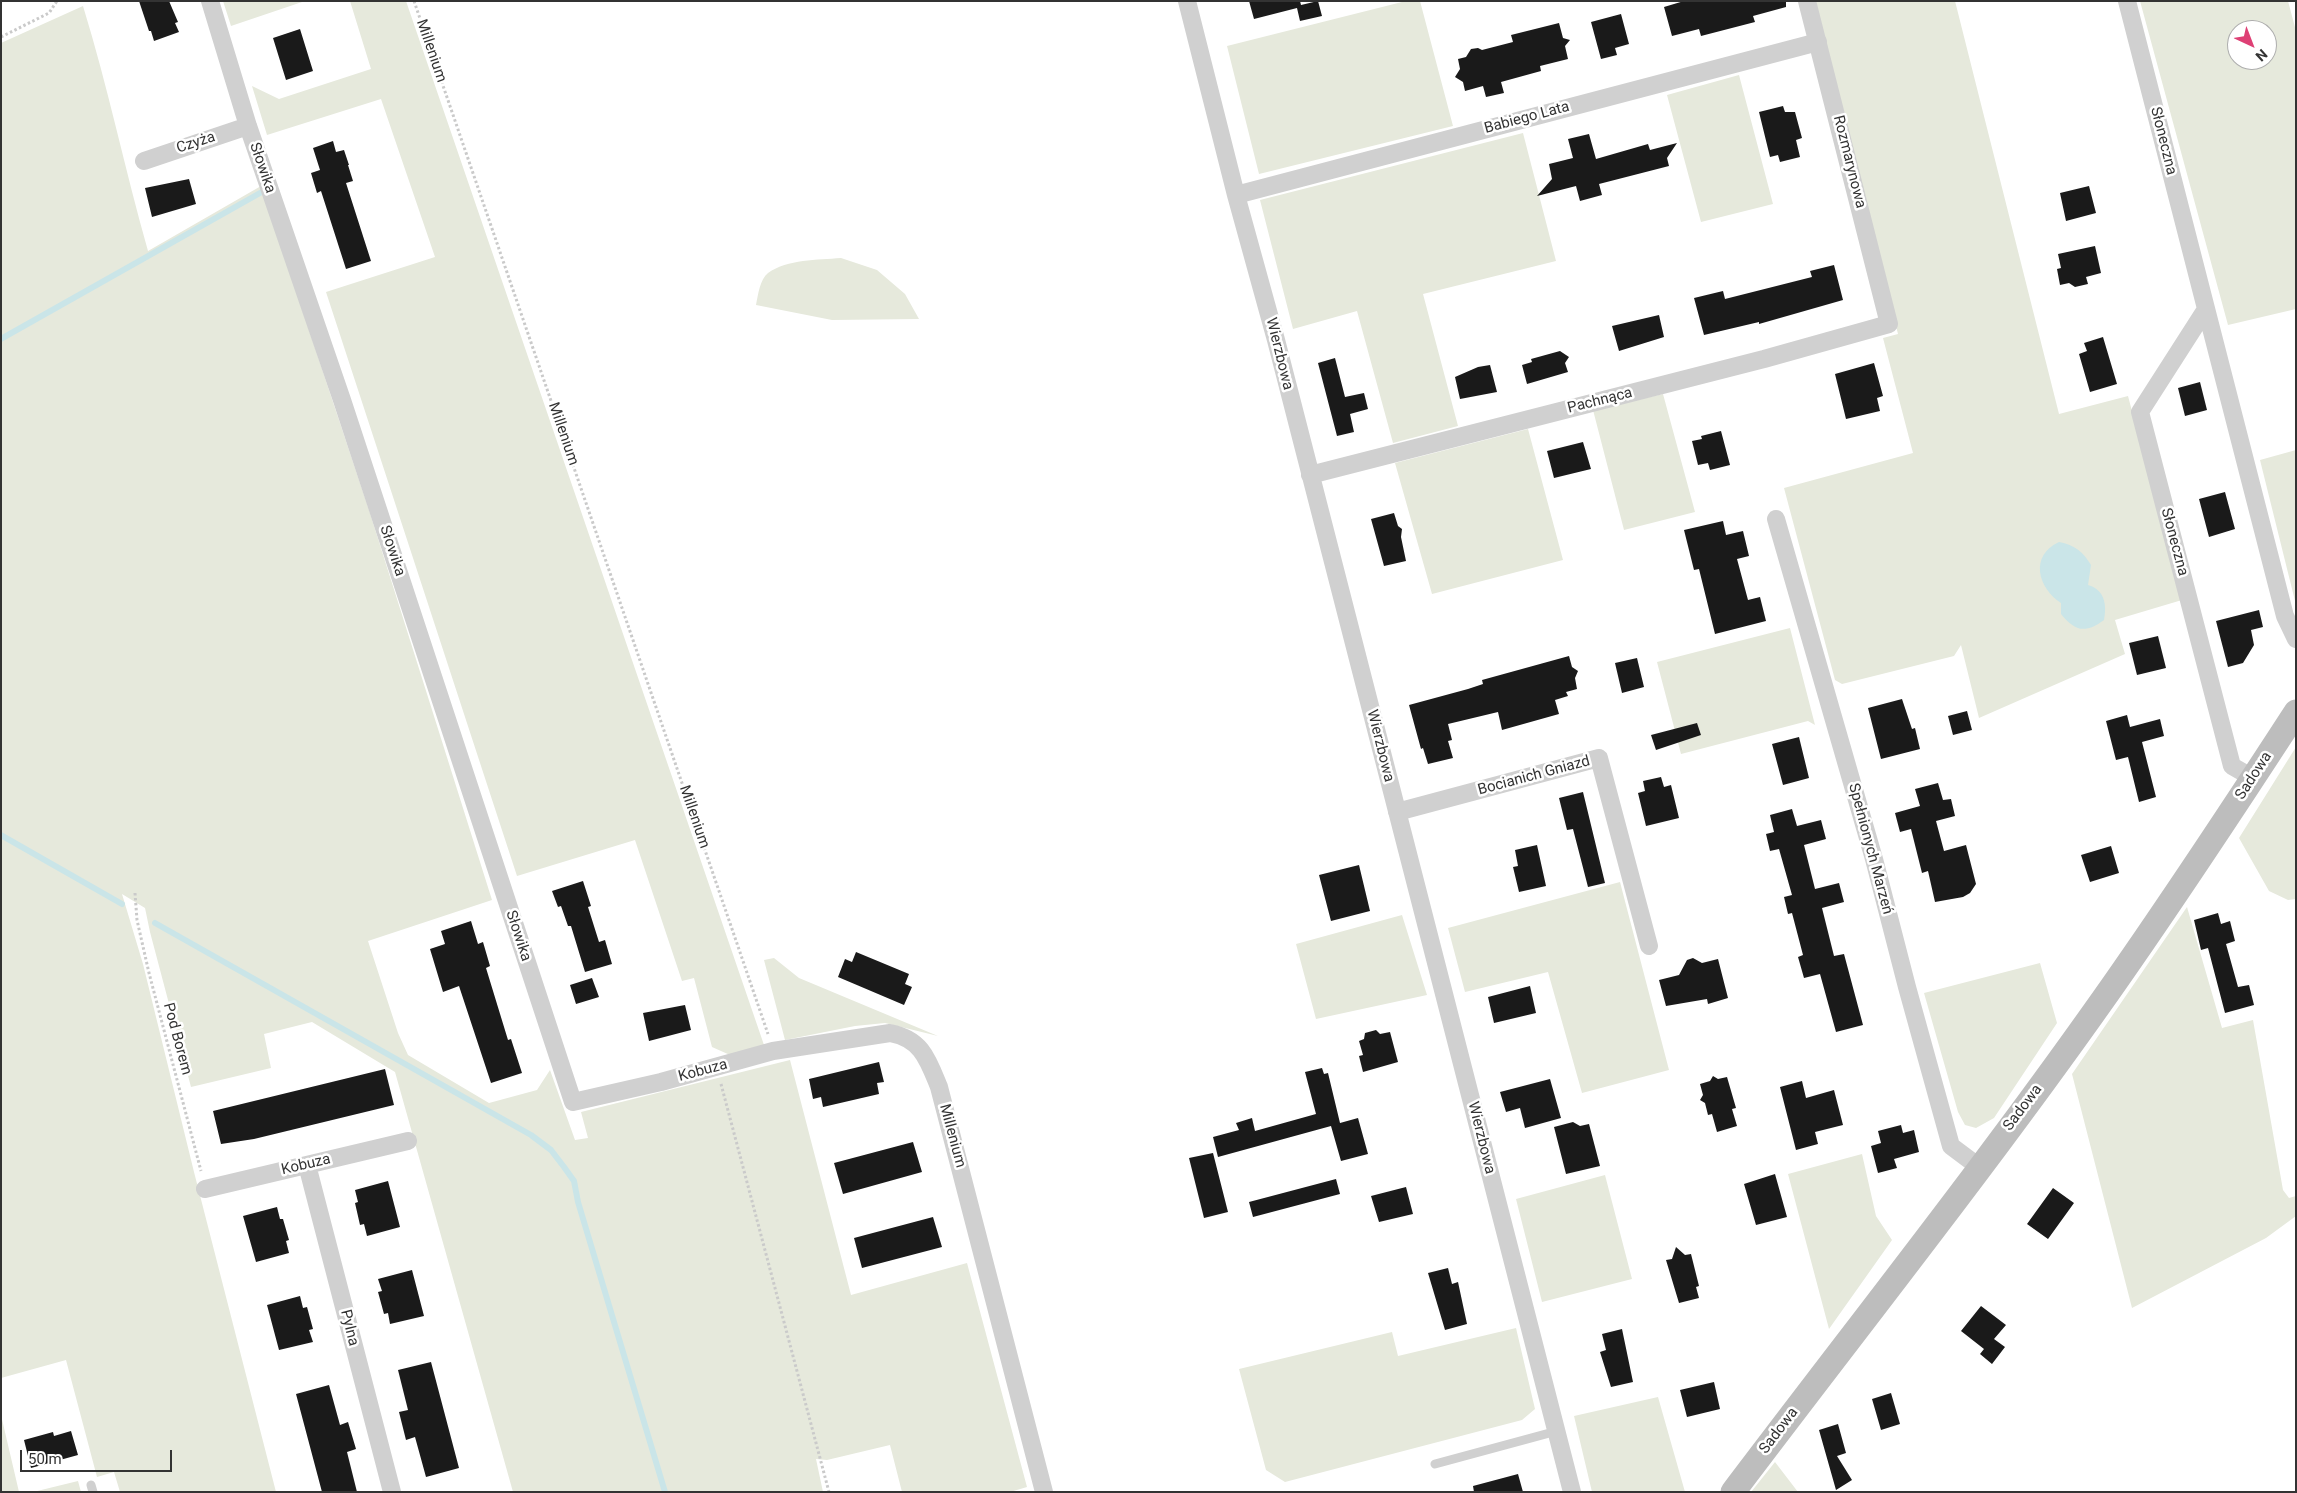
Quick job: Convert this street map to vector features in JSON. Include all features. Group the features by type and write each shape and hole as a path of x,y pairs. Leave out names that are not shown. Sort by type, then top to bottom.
{"street":[{"name":"Słowika","path":"210,1 248,126 342,400 573,1102"},
{"name":"Wierzbowa","path":"1187,1 1572,1492"},
{"name":"Rozmarynowa","path":"1807,1 1889,324"},
{"name":"Słoneczna","path":"2127,1 2285,616 2296,639"},
{"name":"Babiego Lata","path":"1236,194 1818,42"},
{"name":"Czyża","path":"144,161 248,126"},
{"name":"Słoneczna","path":"2206,309 2140,412 2232,766 2253,778"},
{"name":"Pachnąca","path":"1310,475 1755,361 1889,324"},
{"name":"Spełnionych Marzeń","path":"1776,519 1874,859 1906,987 1952,1146 1979,1167"},
{"name":"Sadowa","path":"1733,1492 1979,1167 2112,987 2296,712"},
{"name":"Bocianich Gniazd","path":"1397,812 1599,758 1650,946"},
{"name":"Millenium","path":"774,1052 890,1033 903,1035 914,1041 927,1058 939,1087 1044,1492"},
{"name":"Kobuza","path":"573,1102 774,1052"},
{"name":"Kobuza","path":"205,1189 408,1141"},
{"name":"Pylna","path":"307,1165 392,1492"}],"lane":[{"path":"1435,1464 1556,1431"}],"path":[{"path":"1,37 49,13 58,1"},
{"name":"Millenium","path":"414,1 774,1052"},
{"name":"Pod Borem","path":"135,893 137,920 149,973 205,1189"},
{"path":"717,1067 829,1492"}],"shaded area":[{"path":"223,1 305,1 231,26"},
{"path":"350,1 406,1 764,1045 730,1055 712,1047 694,978 682,981 635,840 517,876 326,292 435,257 381,99 267,135 252,86 279,99 371,69"},
{"path":"1406,1 1420,1 1453,126 1259,174 1227,46"},
{"path":"1814,1 1955,1 2059,414 2128,396 2182,600 2115,620 2125,654 1979,718 1961,645 1954,656 1842,684 1835,680 1784,488 1913,453 1883,338 1898,334"},
{"path":"2140,1 2288,1 2296,31 2296,309 2228,325"},
{"path":"83,6 148,251 261,186 368,507 492,900 368,941 398,1033 408,1055 489,1103 537,1090 550,1070 575,1140 588,1138 581,1112 790,1060 851,1295 967,1263 1027,1487 1010,1492 902,1492 890,1445 827,1460 816,1459 823,1492 513,1492 395,1072 312,1022 264,1034 271,1068 191,1087 145,908 122,894 143,964 276,1492 120,1492 114,1472 97,1477 66,1360 1,1378 1,43"},
{"path":"1739,75 1773,204 1701,222 1667,95"},
{"path":"1523,133 1556,261 1423,294 1458,426 1393,443 1357,311 1293,329 1260,200"},
{"path":"841,258 877,270 905,294 919,319 832,320 756,305 763,279 776,268 803,261"},
{"path":"1663,394 1695,512 1624,530 1593,410"},
{"path":"1528,429 1563,560 1432,594 1395,463"},
{"path":"2296,450 2296,605 2260,460"},
{"path":"1790,628 1815,725 1808,721 1681,754 1657,662"},
{"path":"2296,747 2296,899 2288,900 2269,891 2239,838"},
{"path":"1620,882 1669,1070 1582,1093 1548,972 1465,992 1448,928"},
{"path":"2187,907 2222,1028 2253,1020 2283,1190 2289,1198 2296,1196 2296,1216 2266,1238 2132,1308 2072,1074"},
{"path":"1402,915 1427,995 1316,1019 1296,944"},
{"path":"774,958 799,978 938,1036 885,1023 855,1026 785,1040 764,960"},
{"path":"2040,963 2057,1023 1994,1118 1976,1128 1965,1125 1958,1112 1924,993"},
{"path":"1862,1154 1876,1216 1892,1240 1829,1329 1788,1174"},
{"path":"1605,1175 1632,1279 1542,1302 1516,1199"},
{"path":"1516,1328 1535,1409 1522,1420 1285,1482 1266,1470 1239,1369 1392,1332 1398,1356"},
{"path":"1658,1397 1685,1492 1592,1492 1574,1416"},
{"path":"1,1415 19,1492 1,1492"},
{"path":"1775,1462 1798,1492 1751,1492"},
{"path":"78,1481 81,1492 33,1492"}],"water":[{"path":"2059,542 2070,545 2085,556 2091,565 2088,585 2098,590 2104,599 2104,620 2086,629 2076,627 2066,620 2061,614 2061,603 2053,597 2042,581 2040,563 2043,555"}],"building":[{"path":"139,1 169,1 178,22 175,23 179,32 154,41"},
{"path":"1249,1 1300,1 1301,5 1318,1 1322,16 1300,21 1297,8 1254,19"},
{"path":"1684,1 1786,1 1786,7 1753,16 1755,22 1701,36 1699,29 1672,36 1664,7"},
{"path":"1621,14 1629,44 1615,48 1617,55 1601,59 1591,22"},
{"path":"1559,23 1563,38 1570,40 1565,46 1568,59 1540,66 1541,71 1501,82 1504,93 1486,97 1483,86 1465,91 1463,82 1455,77 1460,69 1458,59 1466,57 1471,49 1478,48 1482,50 1513,42 1511,35"},
{"path":"300,29 313,71 286,80 273,38"},
{"path":"1783,106 1785,112 1795,112 1802,138 1796,140 1800,157 1780,162 1778,155 1770,157 1759,112"},
{"path":"1589,134 1596,159 1648,144 1650,150 1677,143 1667,158 1669,166 1599,184 1602,195 1580,201 1576,186 1537,196 1552,179 1549,164 1573,158 1568,139"},
{"path":"333,141 336,152 344,150 349,165 353,181 346,183 371,261 346,269 321,191 317,193 311,173 320,170 313,148"},
{"path":"189,179 196,204 152,217 145,188"},
{"path":"2089,186 2096,213 2066,221 2060,193"},
{"path":"2095,246 2101,273 2086,277 2088,284 2075,287 2069,283 2060,285 2057,269 2061,268 2058,254"},
{"path":"1834,265 1843,300 1759,324 1759,322 1704,335 1694,298 1723,291 1725,299 1812,277 1810,271"},
{"path":"1659,315 1664,337 1619,351 1612,326"},
{"path":"2103,337 2117,384 2090,392 2079,354 2087,351 2084,343"},
{"path":"1560,351 1569,357 1565,363 1568,372 1527,384 1522,365 1532,362 1531,359"},
{"path":"1335,358 1345,397 1364,393 1368,409 1350,414 1354,432 1337,436 1318,363"},
{"path":"1874,363 1883,396 1877,398 1880,411 1846,419 1835,374"},
{"path":"1490,365 1497,392 1460,399 1455,377 1478,367"},
{"path":"2200,382 2207,410 2185,416 2178,388"},
{"path":"1721,431 1730,465 1710,470 1708,463 1698,465 1692,441 1702,439 1701,436"},
{"path":"1583,442 1591,469 1554,478 1547,451"},
{"path":"2225,492 2235,529 2209,537 2199,499"},
{"path":"1394,513 1398,526 1402,529 1401,537 1406,561 1384,566 1371,519"},
{"path":"1723,521 1726,535 1743,531 1749,556 1737,559 1748,600 1760,597 1766,621 1715,634 1699,569 1694,570 1684,530"},
{"path":"2259,610 2263,627 2251,630 2254,645 2243,663 2228,667 2216,621"},
{"path":"2158,636 2166,668 2137,675 2129,643"},
{"path":"1569,656 1572,667 1578,671 1575,678 1577,689 1566,692 1568,696 1555,700 1559,714 1502,730 1498,712 1448,724 1452,740 1448,741 1453,758 1428,764 1423,748 1421,749 1409,705 1483,684 1482,680"},
{"path":"1637,658 1644,687 1622,693 1615,663"},
{"path":"1902,699 1912,729 1915,728 1920,749 1881,759 1868,708"},
{"path":"1967,711 1972,730 1953,735 1948,716"},
{"path":"2127,715 2130,727 2160,719 2164,736 2142,742 2156,797 2139,802 2128,757 2116,760 2106,721"},
{"path":"1697,723 1701,735 1656,750 1651,735"},
{"path":"1799,737 1809,778 1783,785 1772,744"},
{"path":"1661,777 1664,787 1671,785 1679,818 1646,826 1638,793 1645,791 1643,781"},
{"path":"1938,783 1943,800 1951,799 1955,816 1936,821 1944,851 1966,845 1976,884 1970,893 1963,897 1935,902 1928,871 1922,873 1911,829 1900,832 1895,813 1920,806 1915,789"},
{"path":"1583,792 1605,883 1588,887 1573,829 1567,830 1559,798"},
{"path":"1792,809 1797,826 1821,820 1826,839 1804,845 1815,889 1839,883 1844,902 1822,908 1834,956 1844,954 1863,1025 1836,1032 1820,974 1804,978 1798,957 1803,955 1792,913 1788,914 1784,897 1792,895 1779,849 1770,851 1766,834 1774,832 1770,815"},
{"path":"1537,845 1546,886 1519,892 1513,867 1518,866 1515,850"},
{"path":"2111,846 2119,873 2090,882 2081,855"},
{"path":"1359,865 1370,911 1331,921 1319,875"},
{"path":"583,881 591,906 588,907 599,942 605,940 612,964 585,972 571,926 568,926 561,906 558,907 552,891"},
{"path":"2218,913 2221,924 2230,921 2235,941 2226,944 2238,987 2249,985 2254,1005 2225,1013 2208,948 2201,950 2194,920"},
{"path":"471,921 478,944 483,942 490,966 486,968 508,1040 511,1039 522,1073 491,1083 459,986 443,992 430,949 445,944 441,931"},
{"path":"856,952 909,974 905,984 912,987 904,1005 838,977 845,959 852,962"},
{"path":"1693,958 1702,963 1718,959 1728,998 1708,1004 1707,999 1666,1006 1659,980 1679,975 1687,960"},
{"path":"592,978 599,997 576,1004 570,985"},
{"path":"1530,986 1536,1013 1494,1023 1488,997"},
{"path":"685,1005 691,1030 649,1041 643,1013"},
{"path":"1376,1030 1380,1034 1390,1032 1398,1062 1363,1072 1359,1056 1363,1055 1359,1041 1364,1039 1365,1033"},
{"path":"879,1062 884,1082 877,1083 879,1094 823,1107 821,1097 813,1099 809,1079"},
{"path":"1322,1068 1324,1074 1328,1073 1340,1123 1358,1118 1368,1154 1341,1161 1331,1126 1218,1157 1213,1137 1239,1130 1236,1123 1252,1118 1255,1131 1316,1114 1305,1072"},
{"path":"385,1069 394,1105 254,1139 221,1144 213,1111"},
{"path":"1713,1076 1718,1079 1727,1077 1736,1108 1732,1109 1737,1126 1717,1132 1712,1114 1708,1115 1705,1103 1700,1100 1703,1095 1700,1084 1710,1081"},
{"path":"1550,1079 1561,1118 1525,1128 1520,1108 1506,1112 1500,1092"},
{"path":"1802,1081 1806,1098 1834,1090 1843,1125 1815,1132 1818,1144 1796,1150 1780,1087"},
{"path":"1573,1122 1580,1126 1589,1124 1600,1166 1566,1174 1554,1127"},
{"path":"1901,1125 1903,1133 1914,1130 1919,1152 1894,1159 1897,1168 1878,1173 1871,1146 1881,1143 1878,1131"},
{"path":"913,1142 922,1172 843,1194 834,1163"},
{"path":"1213,1153 1228,1212 1204,1218 1189,1158"},
{"path":"1775,1174 1787,1217 1756,1225 1744,1184"},
{"path":"1336,1179 1340,1194 1253,1217 1249,1202"},
{"path":"388,1181 400,1227 367,1236 364,1224 360,1225 355,1203 358,1202 355,1190"},
{"path":"1406,1187 1413,1214 1379,1222 1371,1196"},
{"path":"2053,1188 2074,1203 2048,1239 2027,1224"},
{"path":"277,1207 280,1219 283,1219 289,1240 286,1241 289,1253 256,1262 243,1216"},
{"path":"933,1217 942,1247 862,1268 854,1238"},
{"path":"1676,1247 1685,1255 1691,1254 1699,1286 1696,1287 1699,1298 1679,1303 1666,1260 1672,1259"},
{"path":"1448,1268 1452,1284 1458,1282 1467,1324 1445,1330 1428,1273"},
{"path":"412,1270 424,1316 390,1324 388,1313 384,1314 378,1292 382,1291 378,1279"},
{"path":"300,1296 303,1308 307,1307 313,1329 309,1330 313,1342 279,1350 267,1305"},
{"path":"1981,1306 2006,1325 1994,1339 2005,1347 1992,1364 1980,1354 1984,1349 1961,1331"},
{"path":"1622,1329 1633,1382 1611,1387 1600,1352 1606,1350 1602,1334"},
{"path":"431,1362 459,1468 426,1477 415,1437 406,1440 399,1412 408,1410 398,1370"},
{"path":"1714,1382 1720,1409 1687,1417 1680,1390"},
{"path":"329,1385 340,1425 348,1422 356,1449 347,1452 357,1492 322,1492 296,1394"},
{"path":"1891,1393 1900,1424 1881,1430 1872,1399"},
{"path":"1838,1424 1846,1453 1837,1456 1852,1480 1836,1490 1819,1430"},
{"path":"71,1431 78,1455 31,1468 24,1440 53,1432 54,1436"},
{"path":"1518,1474 1523,1492 1474,1492 1473,1486"}],"waterway":[{"path":"1,339 260,193"},
{"path":"1,835 122,904"},
{"path":"155,923 531,1135 551,1150 574,1181 578,1202 665,1492"}]}
